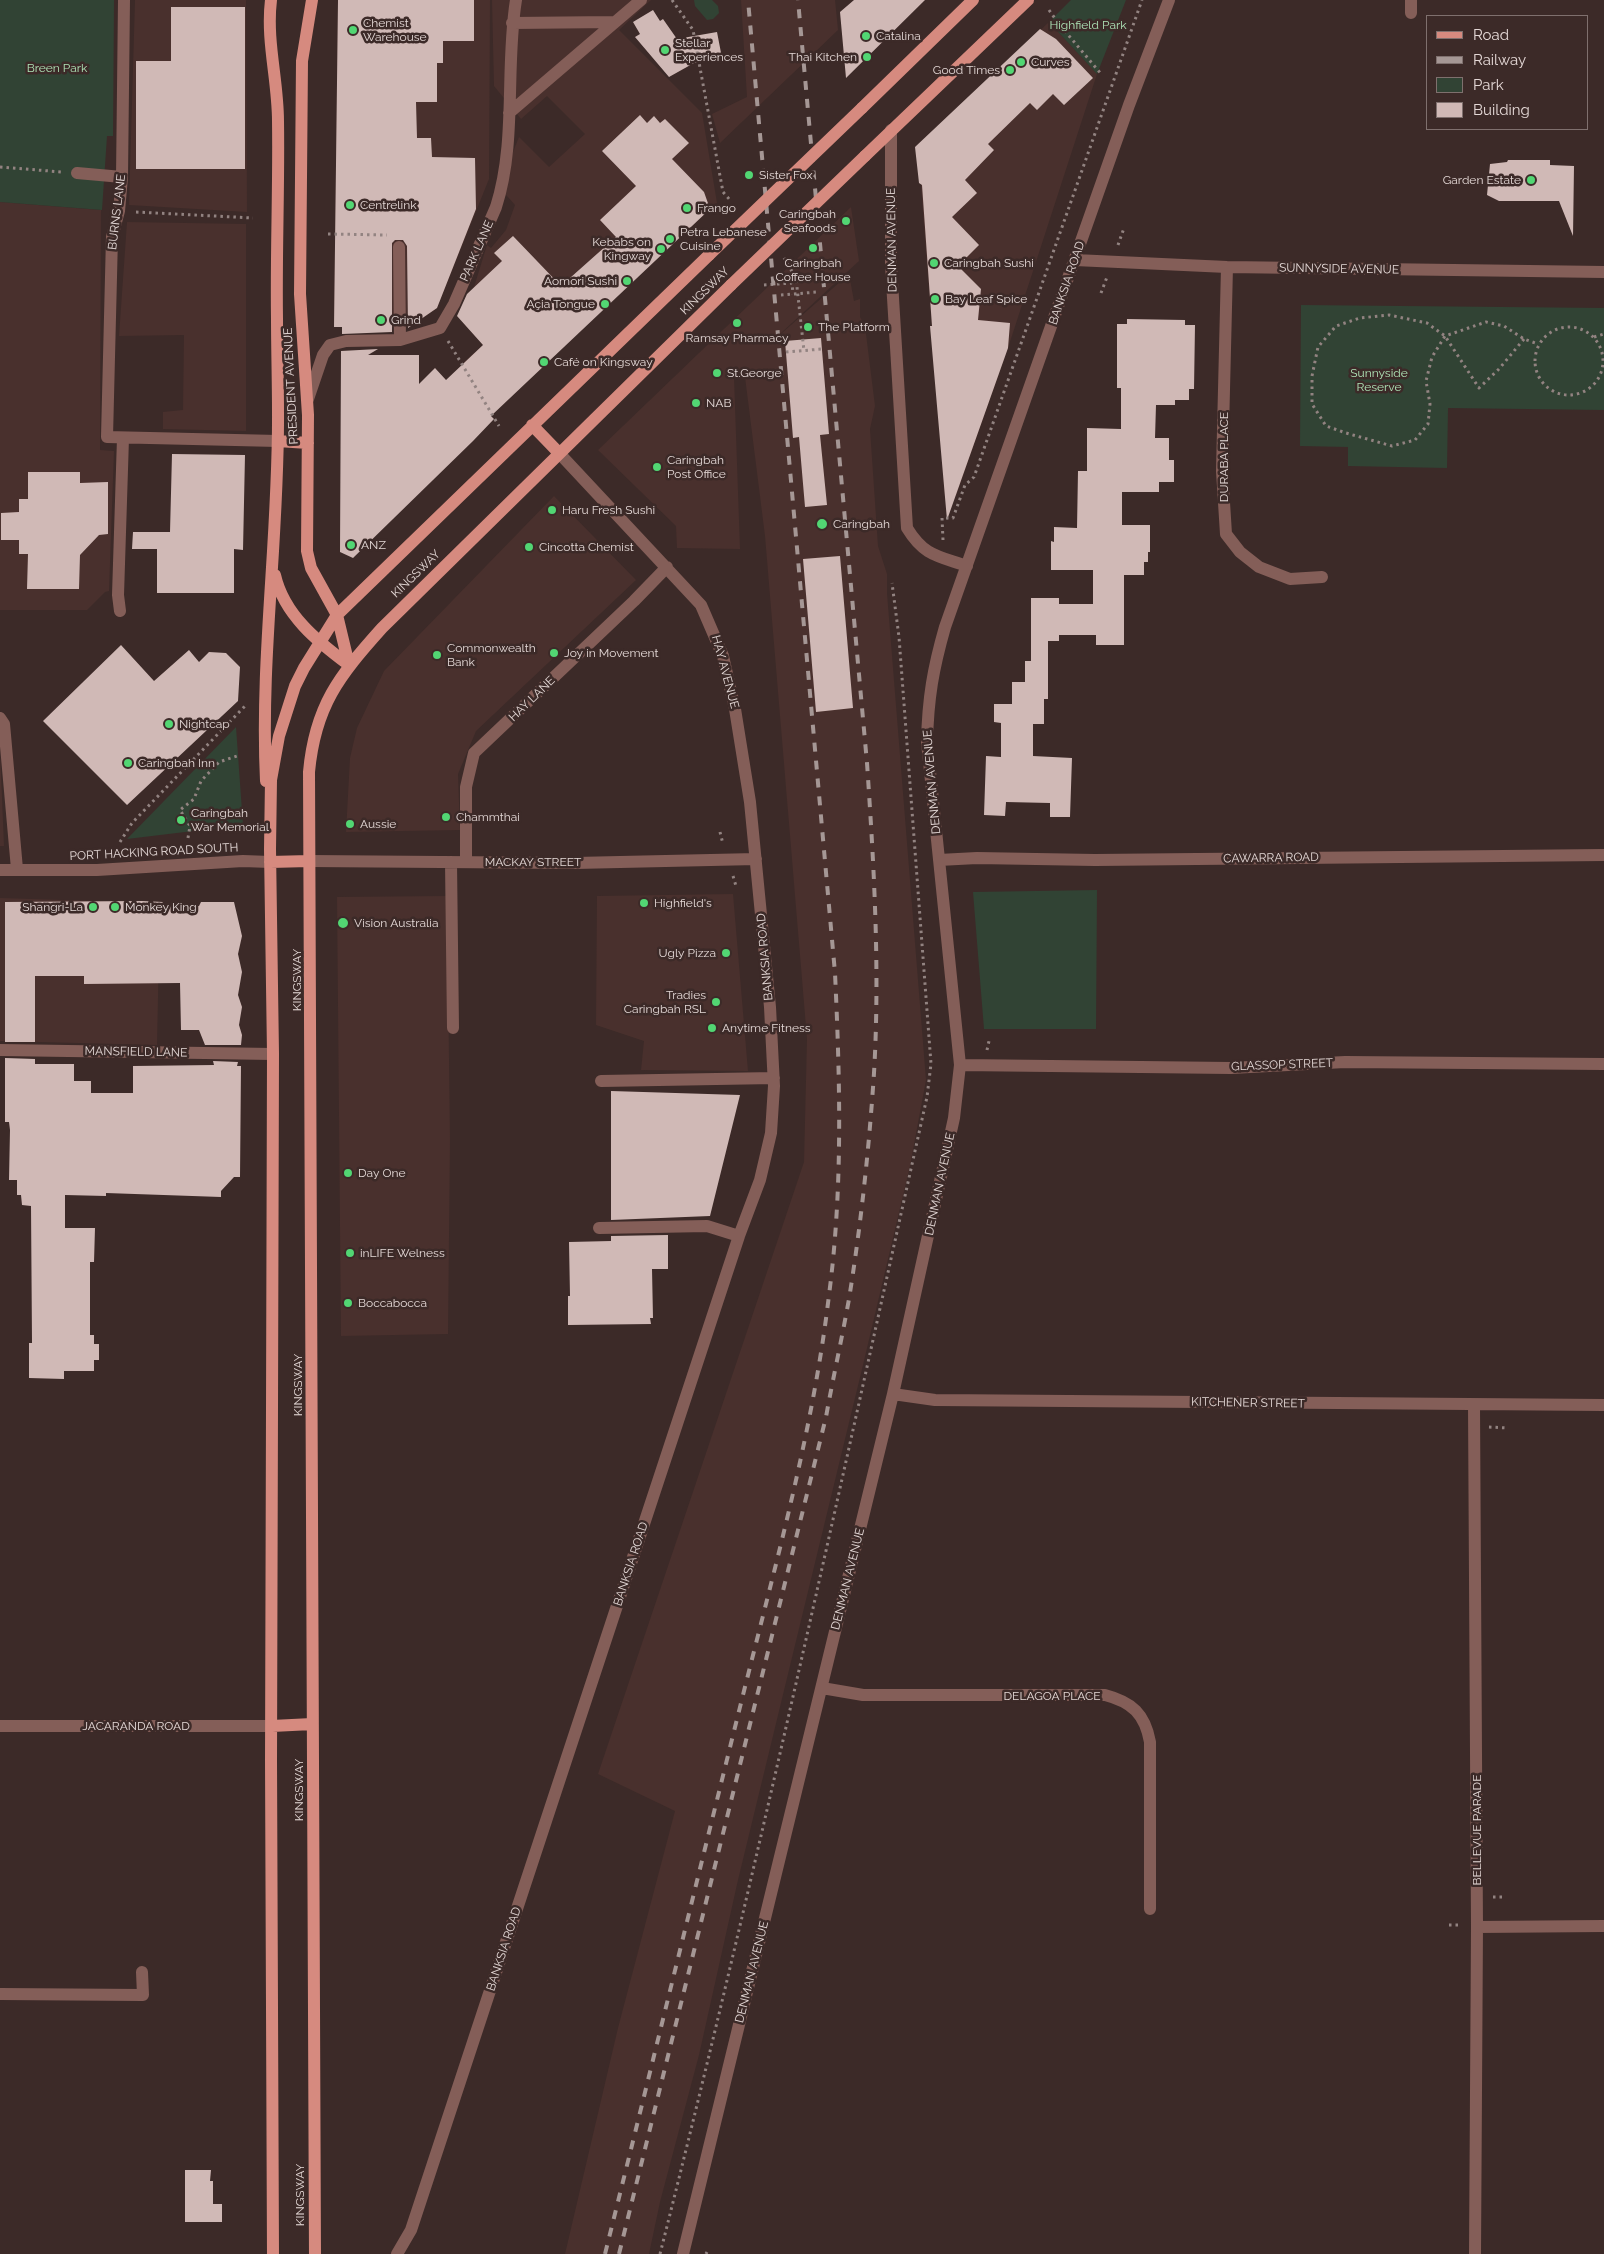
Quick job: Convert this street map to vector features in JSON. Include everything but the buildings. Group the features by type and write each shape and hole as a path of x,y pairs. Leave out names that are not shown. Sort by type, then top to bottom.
{"main road":[{"name":"PRESIDENT AVENUE","path":"270,855 264,717 278,441 278,119 269,30 271,0"},
{"name":"PRESIDENT AVENUE","path":"312,0 304,45 302,70 300,294 308,399 307,531 309,561 337,615 349,665"},
{"name":"KINGSWAY","path":"273,2254 273,1054 270,855 271,780 279,736 295,686 319,642 337,615 973,0"},
{"name":"KINGSWAY","path":"314,2254 309,772 311,748 322,710 333,688 349,665 391,618 731,285 1028,0"},
{"path":"532,425 560,453"},
{"path":"278,441 308,443"},
{"name":"PRESIDENT AVENUE","path":"273,568 284,601 319,642 349,665"},
{"name":"PORT HACKING ROAD SOUTH","path":"270,855 309,862"},
{"path":"272,1726 312,1724"}],"street":[{"name":"BURNS LANE","path":"123,438 107,437 112,237 119,211 122,177 124,0"},
{"name":"PARK LANE","path":"440,328 454,304 502,190 509,113 512,23 516,0"},
{"path":"509,113 642,0"},
{"name":"BANKSIA ROAD","path":"967,566 1129,105 1169,0"},
{"path":"1410,14 1411,0"},
{"path":"512,23 614,22"},
{"name":"DENMAN AVENUE","path":"683,2254 893,1394 954,1118 960,1065 927,742 928,700 935,663 967,566 928,553 913,538 907,528 891,265 891,130"},
{"path":"77,173 122,177"},
{"path":"399,247 400,340"},
{"name":"SUNNYSIDE AVENUE","path":"1075,260 1227,267 1604,272"},
{"name":"DURABA PLACE","path":"1227,267 1222,471 1226,534 1240,552 1259,567 1290,579 1322,577"},
{"path":"308,399 323,355 330,345 346,340 400,340 440,328"},
{"path":"120,611 118,595 123,438 278,441"},
{"name":"HAY AVENUE","path":"560,453 701,605 723,656 735,709 749,792 756,858"},
{"name":"HAY LANE","path":"466,862 466,787 474,753 634,602 667,567"},
{"path":"0,718 4,724 17,869"},
{"name":"PORT HACKING ROAD SOUTH","path":"0,870 97,870 243,861 270,855"},
{"name":"CAWARRA ROAD","path":"939,860 977,858 1105,860 1604,855"},
{"name":"BANKSIA ROAD","path":"397,2254 412,2230 739,1236 760,1180 771,1133 774,1078 756,858"},
{"name":"MACKAY STREET","path":"309,862 575,863 756,858"},
{"path":"451,862 453,1028"},
{"name":"MANSFIELD LANE","path":"0,1050 273,1054"},
{"name":"GLASSOP STREET","path":"960,1065 1231,1068 1345,1062 1604,1064"},
{"path":"601,1081 774,1078"},
{"path":"599,1228 707,1226 739,1236"},
{"name":"KITCHENER STREET","path":"893,1394 935,1400 1604,1405"},
{"name":"BELLEVUE PARADE","path":"1474,1405 1477,1926 1475,2254"},
{"name":"DELAGOA PLACE","path":"822,1688 863,1695 1105,1695 1128,1703 1144,1720 1150,1742 1150,1909"},
{"name":"JACARANDA ROAD","path":"0,1726 272,1726"},
{"path":"1477,1926 1604,1926"},
{"path":"0,1994 143,1995 142,1972"}],"path":[{"path":"672,0 693,30 723,192 730,200"},
{"path":"942,518 953,518 965,484 974,477 1142,0"},
{"path":"1049,10 1102,75"},
{"path":"0,167 77,173"},
{"path":"119,211 253,218"},
{"path":"328,234 390,235 399,247"},
{"path":"784,258 796,278 804,351"},
{"path":"764,285 792,282 793,294"},
{"path":"781,295 817,292"},
{"path":"1524,338 1499,369 1479,388 1445,336 1427,323 1389,315 1360,318 1336,326 1318,347 1312,376 1312,404 1326,426 1346,433 1392,446 1415,440 1428,424 1430,404 1426,381 1432,357 1445,336 1486,322 1504,326 1538,344"},
{"path":"1564,326 1585,330 1594,337 1600,346 1603,356 1603,367 1600,377 1593,386 1574,396 1553,392 1541,381 1534,366 1538,344 1549,333 1564,326"},
{"path":"440,328 499,426"},
{"path":"1594,337 1604,334"},
{"path":"786,352 822,349"},
{"path":"660,2254 724,1996 829,1540 927,1097 931,1064 900,646 892,583"},
{"path":"120,842 132,823 246,705"},
{"path":"188,838 190,826 180,810 194,799 201,781 219,762 240,754"}],"shaded area":[{"path":"135,0 246,0 247,212 129,205"},
{"path":"338,0 490,0 489,179 437,308 410,327 334,327"},
{"path":"492,0 651,0 619,30 702,113 717,203 484,383 464,362 483,345 460,319 474,287 487,245 491,248 506,230 515,205 499,187 519,137 549,167 585,134 547,96 521,119 494,86"},
{"path":"741,0 835,0 838,30 720,143 712,114 747,97"},
{"path":"1049,22 1097,74 1008,348 956,496 945,497 918,147"},
{"path":"0,202 101,210 100,450 114,451 109,591 105,592 87,610 0,610"},
{"path":"851,207 859,261 766,347 849,274 854,301 860,299 860,317 865,326 875,406 870,429 878,546 887,574 926,1080 910,1166 738,1880 699,2055 660,2202 649,2254 565,2254 618,2028 675,1811 598,1774 804,1162 807,1039 765,536 744,369 734,377 740,549 677,548 676,526 598,450"},
{"path":"127,222 246,224 246,431 163,429 163,412 183,410 184,335 119,336"},
{"path":"554,496 636,580 476,731 458,774 460,830 346,832 350,758 357,728 384,671"},
{"path":"0,749 4,846 0,846"},
{"path":"733,894 748,1071 641,1070 644,1041 596,1025 597,896"},
{"path":"447,896 450,1140 448,1334 341,1336 337,897"},
{"path":"0,898 160,903 157,1045 0,1041"}],"green space":[{"name":"Breen Park","path":"0,0 114,0 113,136 107,136 102,210 0,202"},
{"path":"694,0 712,0 718,6 719,13 713,19 707,20 695,6"},
{"name":"Highfield Park","path":"1071,0 1126,0 1097,74 1049,22"},
{"name":"Sunnyside Reserve","path":"1301,305 1604,308 1604,410 1448,408 1447,468 1348,466 1348,447 1300,446"},
{"path":"236,727 243,825 127,839"},
{"path":"1097,890 1096,1029 984,1029 973,892"}],"railway":[{"path":"605,2254 792,1498 822,1346 837,1215 839,1094 835,973 748,0"},
{"path":"619,2254 826,1417 853,1271 872,1101 876,1034 876,957 874,879 867,763 798,0"}],"place":[{"name":"Chemist Warehouse","path":"353,30"},
{"name":"Catalina","path":"866,36"},
{"name":"Stellar Experiences","path":"665,50"},
{"name":"Thai Kitchen","path":"867,57"},
{"name":"Curves","path":"1021,62"},
{"name":"Good Times","path":"1010,70"},
{"name":"Sister Fox","path":"749,175"},
{"name":"Garden Estate","path":"1531,180"},
{"name":"Centrelink","path":"350,205"},
{"name":"Frango","path":"687,208"},
{"name":"Caringbah Seafoods","path":"846,221"},
{"name":"Petra Lebanese Cuisine","path":"670,239"},
{"name":"Caringbah Coffee House","path":"813,248"},
{"name":"Kebabs on Kingway","path":"661,249"},
{"name":"Caringbah Sushi","path":"934,263"},
{"name":"Aomori Sushi","path":"627,281"},
{"name":"Bay Leaf Spice","path":"935,299"},
{"name":"Açia Tongue","path":"605,304"},
{"name":"Grind","path":"381,320"},
{"name":"Ramsay Pharmacy","path":"737,323"},
{"name":"The Platform","path":"808,327"},
{"name":"Café on Kingsway","path":"544,362"},
{"name":"St.George","path":"717,373"},
{"name":"NAB","path":"696,403"},
{"name":"Caringbah Post Office","path":"657,467"},
{"name":"Haru Fresh Sushi","path":"552,510"},
{"name":"Caringbah","path":"822,524"},
{"name":"ANZ","path":"351,545"},
{"name":"Cincotta Chemist","path":"529,547"},
{"name":"Joy in Movement","path":"554,653"},
{"name":"Commonwealth Bank","path":"437,655"},
{"name":"Nightcap","path":"169,724"},
{"name":"Caringbah Inn","path":"128,763"},
{"name":"Chammthai","path":"446,817"},
{"name":"Caringbah War Memorial","path":"181,820"},
{"name":"Aussie","path":"350,824"},
{"name":"Highfield's","path":"644,903"},
{"name":"Shangri-La","path":"93,907"},
{"name":"Monkey King","path":"115,907"},
{"name":"Vision Australia","path":"343,923"},
{"name":"Ugly Pizza","path":"726,953"},
{"name":"Tradies Caringbah RSL","path":"716,1002"},
{"name":"Anytime Fitness","path":"712,1028"},
{"name":"Day One","path":"348,1173"},
{"name":"inLIFE Welness","path":"350,1253"},
{"name":"Boccabocca","path":"348,1303"}]}
